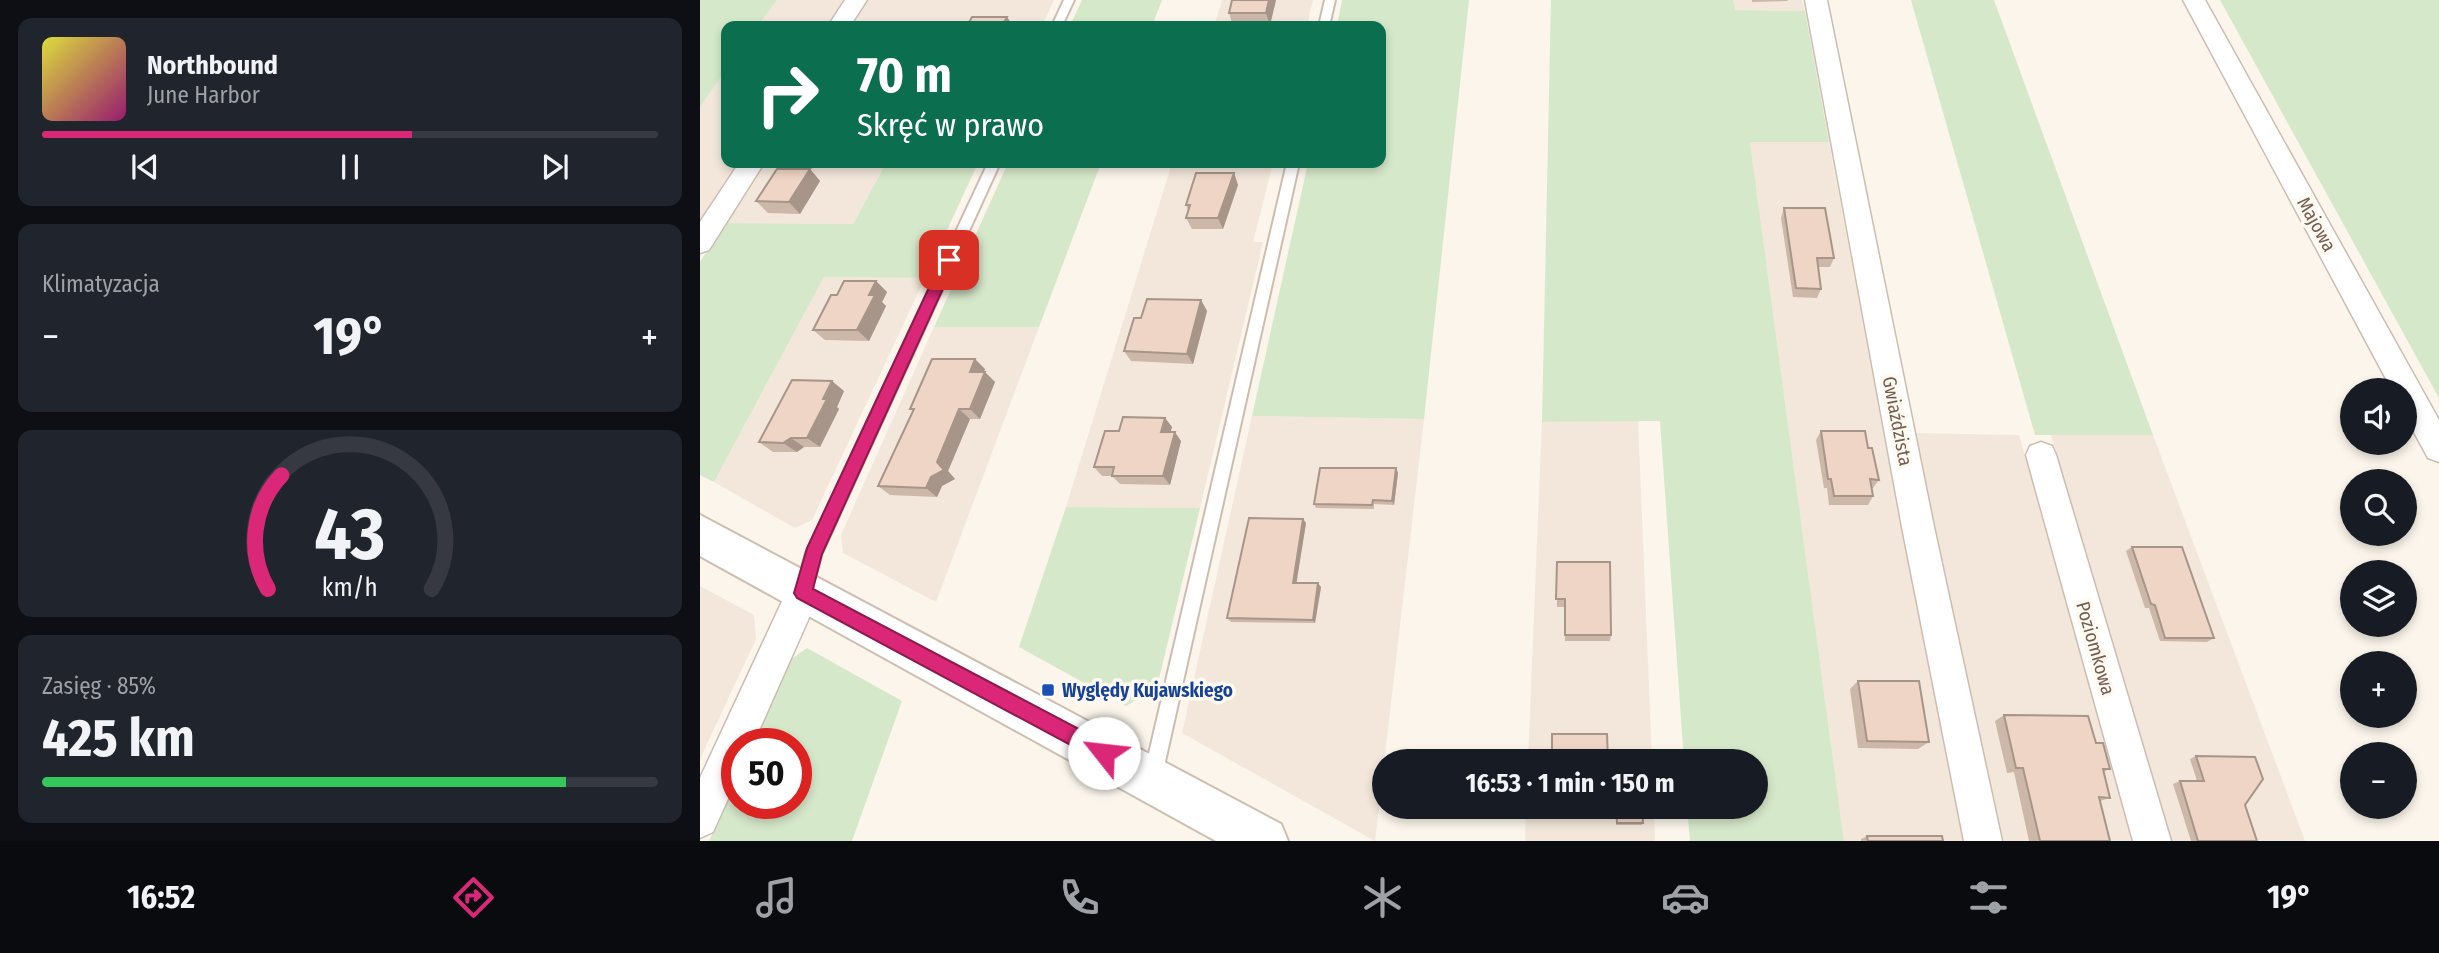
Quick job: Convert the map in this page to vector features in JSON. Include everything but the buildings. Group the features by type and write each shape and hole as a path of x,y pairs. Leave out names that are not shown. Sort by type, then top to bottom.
{"main road":[{"path":"700,534 803,593 1264,841"}],"street":[{"path":"842,21 856,0"},
{"name":"Gwiaździsta","path":"1816,0 1918,527 1983,841"},
{"name":"Majowa","path":"2194,0 2439,449"},
{"path":"700,243 749,168"},
{"name":"Poziomkowa","path":"2040,455 2152,841"},
{"path":"700,819 803,593"}],"lane":[{"path":"1059,21 1069,0"},
{"path":"1325,21 1330,0"},
{"path":"803,593 814,554 992,168"},
{"path":"1152,779 1292,168"}],"shaded area":[{"path":"777,0 844,0 830,21 762,21"},
{"path":"866,0 1054,0 1044,21 852,21"},
{"path":"1222,0 1313,0 1308,21 1216,21"},
{"path":"1733,0 1802,0 1805,11 1734,10"},
{"path":"721,77 721,168 734,168 700,220 700,107"},
{"path":"1750,142 1829,142 1900,524 1907,525 1968,841 1844,841"},
{"path":"760,168 883,168 853,224 725,223"},
{"path":"1170,168 1272,168 1253,242 1263,242 1200,508 1066,507"},
{"path":"824,277 925,278 812,520 795,528 714,482"},
{"path":"934,327 1039,327 936,602 843,553 841,535"},
{"path":"1252,416 1424,419 1386,749 1372,749 1372,819 1378,819 1375,841 1182,733"},
{"path":"1638,421 1652,749 1528,749 1542,422"},
{"path":"1910,433 2019,435 2134,841 1996,841"},
{"path":"2051,435 2153,435 2305,841 2171,841"},
{"path":"700,586 754,615 756,639 700,759"},
{"path":"1526,819 1654,819 1655,841 1525,841"}],"green space":[{"path":"700,0 777,0 762,21 721,21 721,77 700,107"},
{"path":"1082,0 1162,0 1154,21 1072,21"},
{"path":"1342,0 1469,0 1424,419 1252,416 1307,168 1386,168 1386,21 1338,21"},
{"path":"1551,0 1733,0 1735,10 1805,11 1829,142 1750,142 1844,841 1690,841 1688,819 1768,819 1768,749 1683,749 1660,421 1542,422"},
{"path":"1911,0 1994,0 2153,435 2035,435"},
{"path":"2220,0 2439,0 2439,398"},
{"path":"883,168 976,168 925,278 824,277 714,482 700,475 700,262 725,223 853,224"},
{"path":"1006,168 1099,168 1039,327 934,327"},
{"path":"1066,507 1200,508 1157,687 1126,706 1019,647"},
{"path":"807,648 902,701 852,841 709,841 721,814 721,819 812,819 812,728 759,728 790,660"}],"place":[{"name":"Wyględy Kujawskiego","path":"1048,690"}],"route":[{"path":"949,260 814,554 803,593 1104,753"}]}
